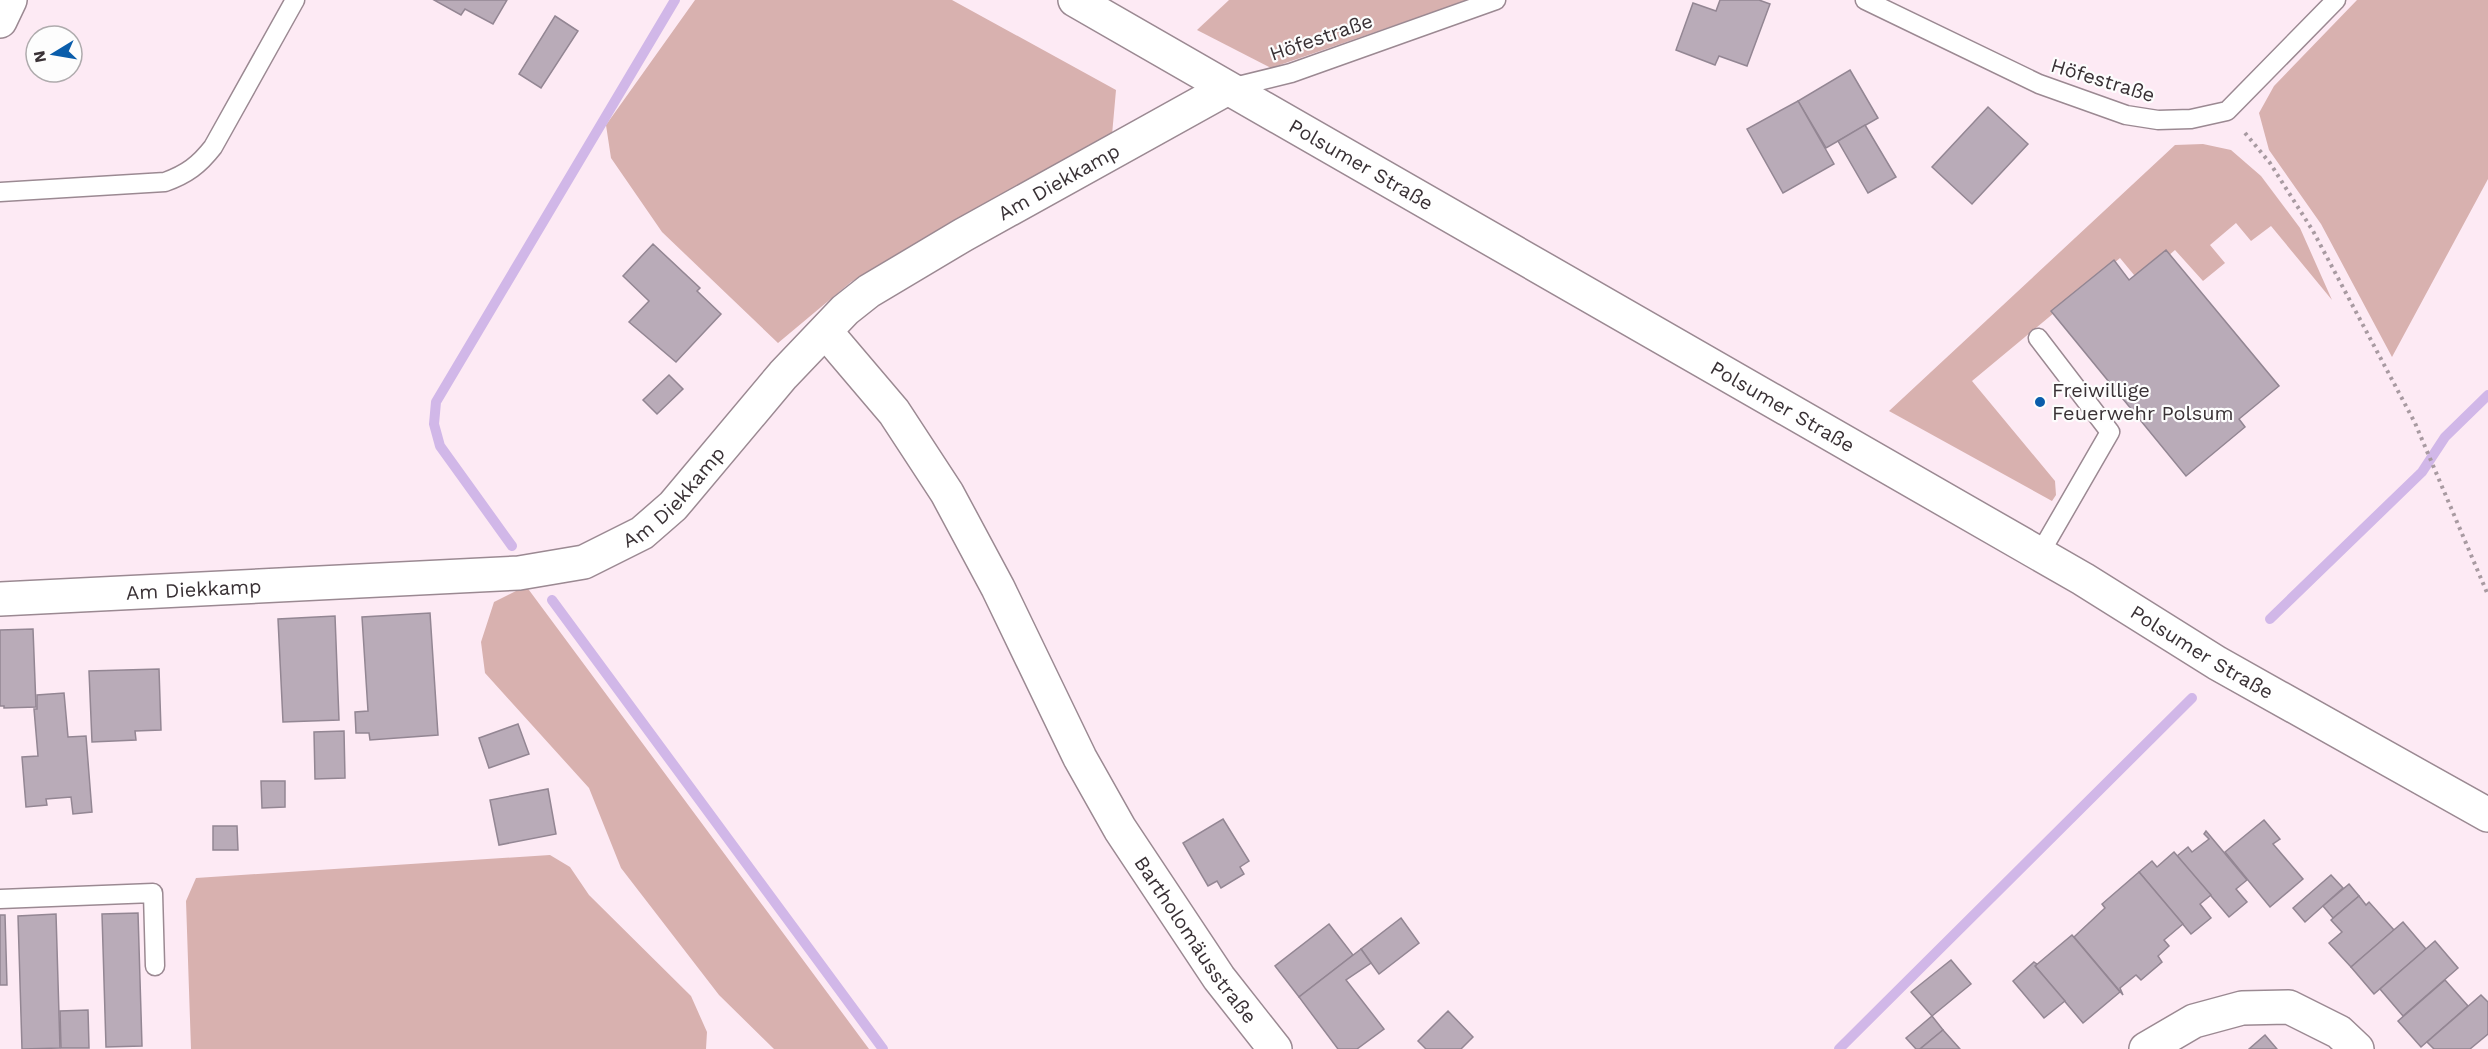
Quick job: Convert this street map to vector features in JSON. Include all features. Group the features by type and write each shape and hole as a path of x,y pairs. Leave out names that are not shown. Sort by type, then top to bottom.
{"street":[{"path":"0,21 10,0"},
{"name":"Polsumer Straße","path":"1075,0 2083,579 2217,663 2488,815"},
{"name":"Am Diekkamp","path":"0,599 519,573 584,561 642,533 673,506 783,375 845,310 869,291 963,235 1227,89"},
{"name":"Bartholomäusstraße","path":"826,332 894,412 947,493 998,588 1080,758 1120,829 1219,978 1275,1049"},
{"path":"2146,1049 2194,1021 2242,1008 2289,1007 2338,1032 2357,1049"}],"lane":[{"path":"0,192 165,182 183,175 199,164 213,147 295,0"},
{"name":"Höfestraße","path":"1227,89 1291,74 1496,0"},
{"name":"Höfestraße","path":"1865,0 2039,84 2126,115 2158,120 2191,119 2227,111"},
{"path":"2227,111 2337,0"},
{"path":"2038,338 2109,432 2039,555"},
{"path":"0,899 153,893 155,966"}],"path":[{"path":"2227,111 2270,163 2313,231 2415,423 2488,595"}],"shaded area":[{"path":"695,0 952,0 1116,90 1112,135 851,282 778,343 662,232 611,158 606,125"},
{"path":"1229,0 1468,0 1271,68 1197,30"},
{"path":"2357,0 2488,0 2488,179 2392,357 2321,224 2269,150 2259,113 2274,86"},
{"path":"2203,144 2231,150 2261,176 2300,228 2332,300 2271,226 2251,241 2236,223 2210,245 2225,263 2203,281 2175,250 2139,281 2120,258 1972,381 2055,481 2056,495 2052,501 1889,411 2175,145"},
{"path":"526,586 869,1049 774,1049 719,995 621,868 589,788 485,673 481,642 494,602"},
{"path":"550,855 570,867 589,895 691,996 707,1032 706,1049 191,1049 186,901 196,878"}],"building":[{"path":"434,0 507,0 493,24 465,9 461,15"},
{"path":"1720,0 1759,0 1770,4 1747,66 1719,56 1715,65 1676,50 1693,3 1716,11"},
{"path":"555,16 578,31 541,88 519,74"},
{"path":"1850,70 1878,118 1826,148 1798,101"},
{"path":"1798,101 1834,164 1783,193 1747,129"},
{"path":"1988,107 2028,144 1972,204 1932,167"},
{"path":"1865,125 1896,177 1868,193 1838,141"},
{"path":"653,244 700,288 697,291 721,314 676,362 629,322 649,301 623,276"},
{"path":"2166,250 2279,386 2239,419 2245,427 2186,476 2051,311 2114,260 2129,280"},
{"path":"669,375 683,389 657,414 643,400"},
{"path":"430,613 438,735 370,740 369,733 356,733 355,712 368,711 362,617"},
{"path":"335,616 339,720 283,722 278,619"},
{"path":"33,629 36,707 4,708 0,706 0,630"},
{"path":"159,669 161,730 135,731 136,740 92,742 89,671"},
{"path":"64,693 68,737 86,736 92,812 73,814 71,797 46,799 47,805 26,807 22,757 38,756 34,709 37,709 37,695"},
{"path":"518,724 529,754 489,768 479,738"},
{"path":"344,731 345,778 315,779 314,732"},
{"path":"261,781 285,781 285,807 262,808"},
{"path":"548,789 556,834 499,845 490,800"},
{"path":"1223,819 1249,861 1240,867 1244,874 1221,888 1217,881 1208,886 1183,843"},
{"path":"2264,820 2280,839 2273,844 2303,879 2270,907 2225,852"},
{"path":"213,826 237,826 238,850 213,850"},
{"path":"2206,831 2247,880 2236,889 2247,902 2229,917 2177,856 2188,847 2192,852 2209,839 2204,834"},
{"path":"2174,852 2211,895 2200,904 2211,918 2191,934 2139,872 2152,861 2157,867"},
{"path":"2139,872 2183,924 2164,940 2169,946 2158,956 2162,962 2141,980 2136,975 2120,988 2123,995 2074,937 2105,908 2102,904"},
{"path":"2331,875 2343,888 2305,922 2293,908"},
{"path":"2349,884 2359,896 2333,918 2323,906"},
{"path":"2359,896 2366,905 2369,902 2394,930 2351,967 2329,943 2342,932 2331,920"},
{"path":"138,913 142,1046 106,1047 102,914"},
{"path":"56,914 60,1048 22,1049 18,916"},
{"path":"0,915 5,915 7,985 0,985"},
{"path":"1401,918 1419,943 1379,974 1361,949"},
{"path":"2403,922 2426,949 2374,994 2351,967"},
{"path":"1329,924 1353,955 1299,997 1275,966"},
{"path":"2072,935 2120,992 2083,1023 2035,966"},
{"path":"2435,941 2458,968 2403,1016 2380,989"},
{"path":"1361,949 1371,963 1346,980 1384,1029 1357,1049 1338,1049 1299,997"},
{"path":"1951,960 1971,984 1932,1016 1911,992"},
{"path":"2034,962 2065,1001 2044,1018 2013,981"},
{"path":"2445,980 2468,1006 2421,1047 2398,1021"},
{"path":"2481,995 2488,1002 2488,1034 2470,1049 2434,1049 2427,1042"},
{"path":"88,1010 89,1048 61,1048 60,1011"},
{"path":"1448,1011 1473,1037 1461,1049 1426,1049 1418,1041"},
{"path":"1932,1016 1943,1030 1920,1049 1916,1049 1906,1038"},
{"path":"1943,1030 1960,1049 1920,1049"},
{"path":"2265,1035 2277,1049 2249,1049"}],"waterway":[{"path":"512,546 440,446 434,424 436,402 675,0"},
{"path":"2270,619 2422,472 2445,437 2488,395"},
{"path":"552,600 883,1049"},
{"path":"1839,1049 2192,698"}],"place":[{"name":"Freiwillige Feuerwehr Polsum","path":"2040,402"}]}
